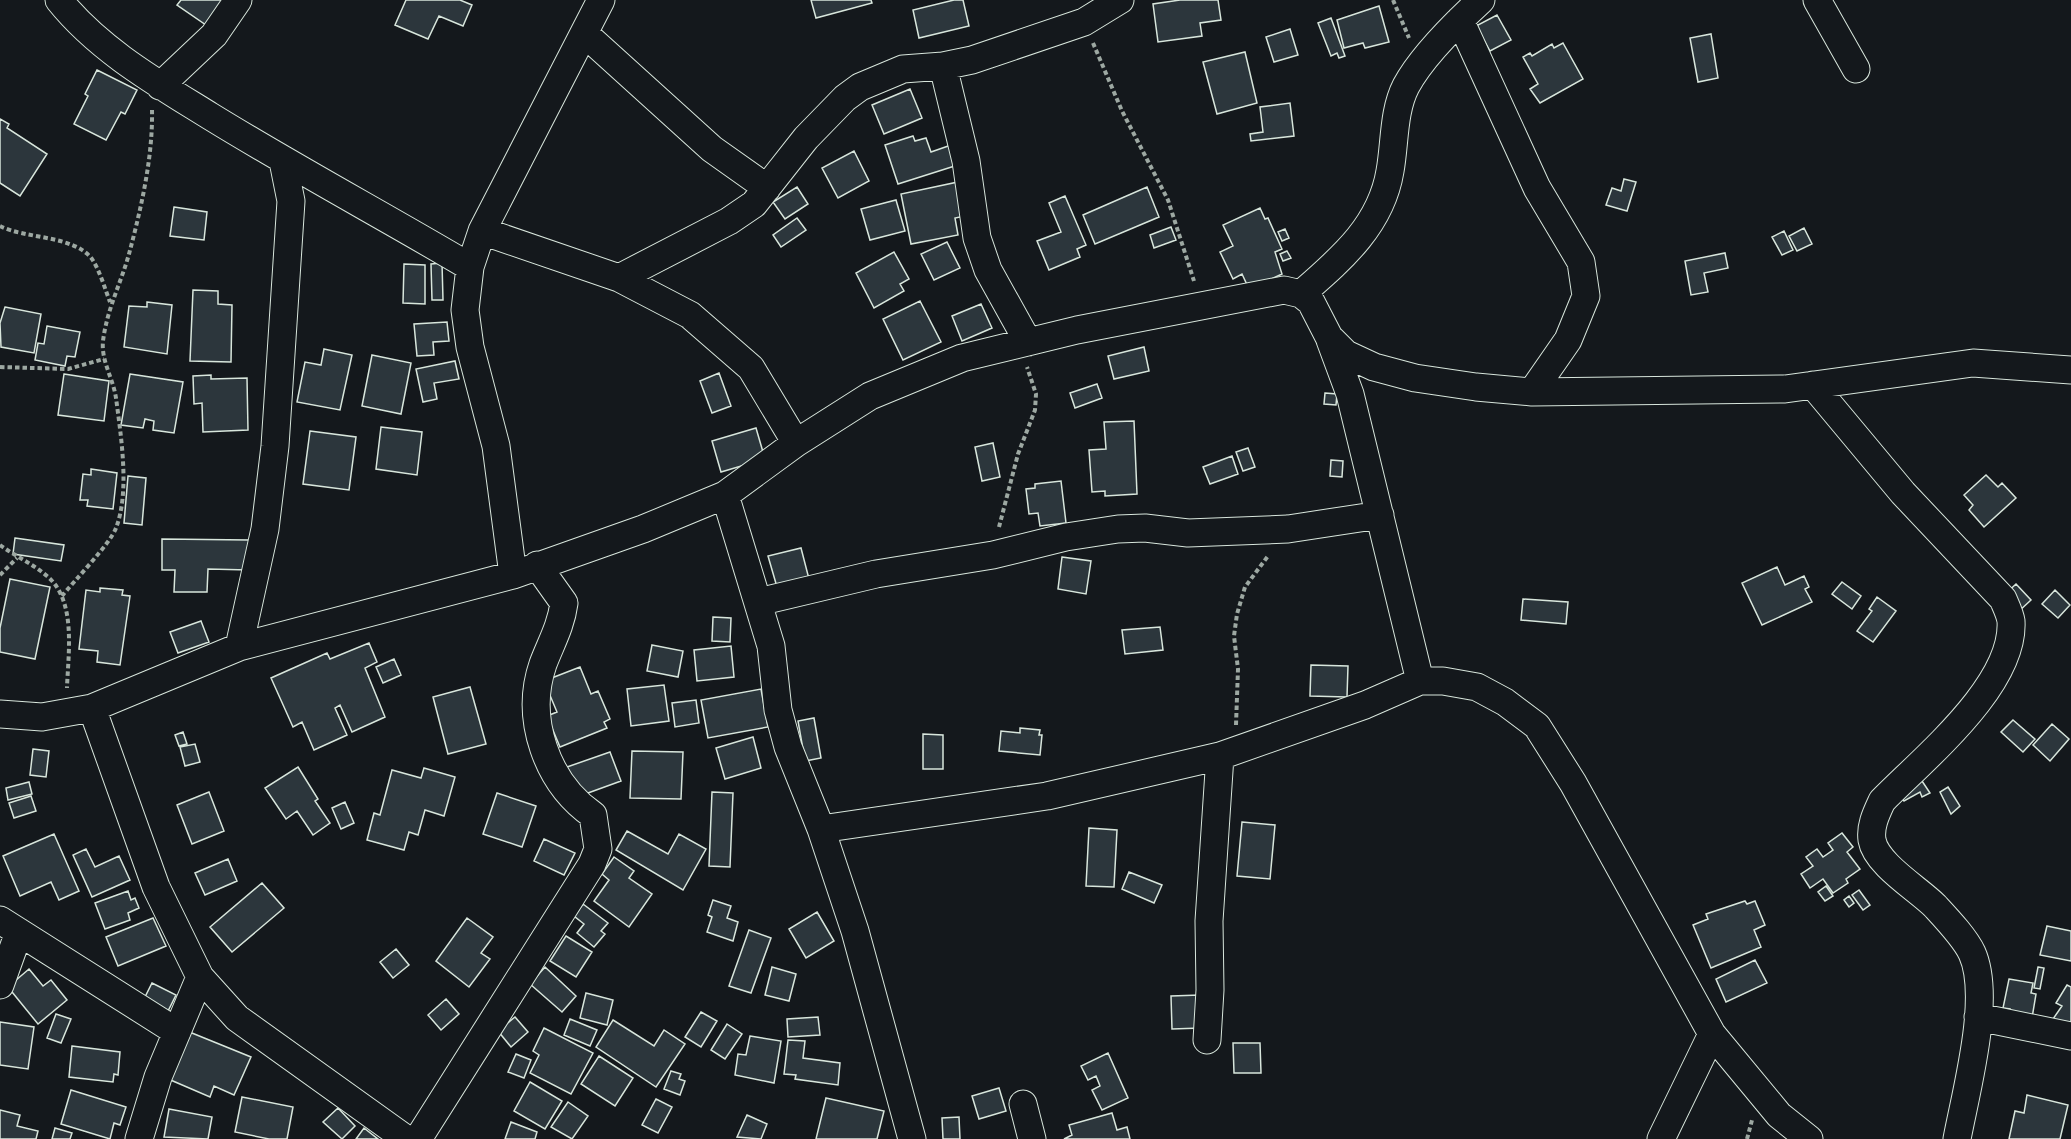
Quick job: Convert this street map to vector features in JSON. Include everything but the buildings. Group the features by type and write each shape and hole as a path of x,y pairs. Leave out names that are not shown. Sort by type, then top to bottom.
{"street":[{"path":"59,0 113,52 156,83 283,161 470,267"},
{"path":"156,83 214,35 238,0"},
{"path":"418,1139 592,864 598,849 593,815 576,803 566,791 546,754 537,726 536,701 543,666 562,618 564,603 525,570 468,338 465,310 470,267 482,231 601,0"},
{"path":"619,278 729,221 754,204 806,138 845,98 860,87 903,69 943,66 972,60 1084,22 1120,0"},
{"path":"1301,294 1351,250 1375,214 1390,174 1397,119 1406,87 1460,20 1481,0"},
{"path":"1817,0 1856,69"},
{"path":"1460,20 1537,189 1581,262 1586,296 1568,340 1532,392"},
{"path":"585,34 712,149 766,188"},
{"path":"943,66 966,162 977,238 988,270 1024,343"},
{"path":"239,647 266,529 275,446 291,201 283,161"},
{"path":"482,231 619,278 690,315 751,368 796,443"},
{"path":"0,714 42,717 79,710 239,647 525,570 643,529 725,495 796,443 870,396 962,358 1201,305 1284,290 1301,294 1311,302 1329,336 1350,394 1420,681"},
{"path":"1329,336 1346,354 1374,367 1415,378 1532,392 1785,388 1973,363 2071,370"},
{"path":"1814,385 1903,494 2003,599 2011,620 2003,665 1990,688 1882,801 1872,823 1872,842 1887,865 1935,907 1971,952 1980,978 1978,1017 1958,1139"},
{"path":"725,495 771,646 778,710 785,738 821,830 855,932 912,1139"},
{"path":"758,602 876,574 993,555 1066,537 1145,528 1188,532 1288,530 1380,515"},
{"path":"821,830 1047,796 1227,753 1365,705 1420,681 1443,681 1477,687 1505,702 1537,726 1573,783 1712,1034 1779,1115 1809,1139"},
{"path":"79,710 156,887 200,977 237,1018 406,1139"},
{"path":"1206,1040 1210,990 1209,921 1227,753"},
{"path":"0,985 9,926 177,1032"},
{"path":"140,1139 158,1077 200,977"},
{"path":"1978,1017 2071,1036"},
{"path":"1661,1139 1712,1034"},
{"path":"1023,1104 1032,1139"}],"path":[{"path":"1394,0 1420,68"},
{"path":"1084,22 1122,111 1168,200 1201,305"},
{"path":"62,596 116,529 123,496 116,400 104,359 103,342 111,303 129,256 146,172 156,83"},
{"path":"0,226 55,240 82,251 92,259 111,303"},
{"path":"993,555 1007,490 1035,410 1036,394 1024,343"},
{"path":"0,367 68,369 104,359"},
{"path":"1227,753 1238,708 1234,636 1237,614 1245,587 1288,530"},
{"path":"0,545 48,576 62,596 79,710"},
{"path":"0,575 17,558"}]}
